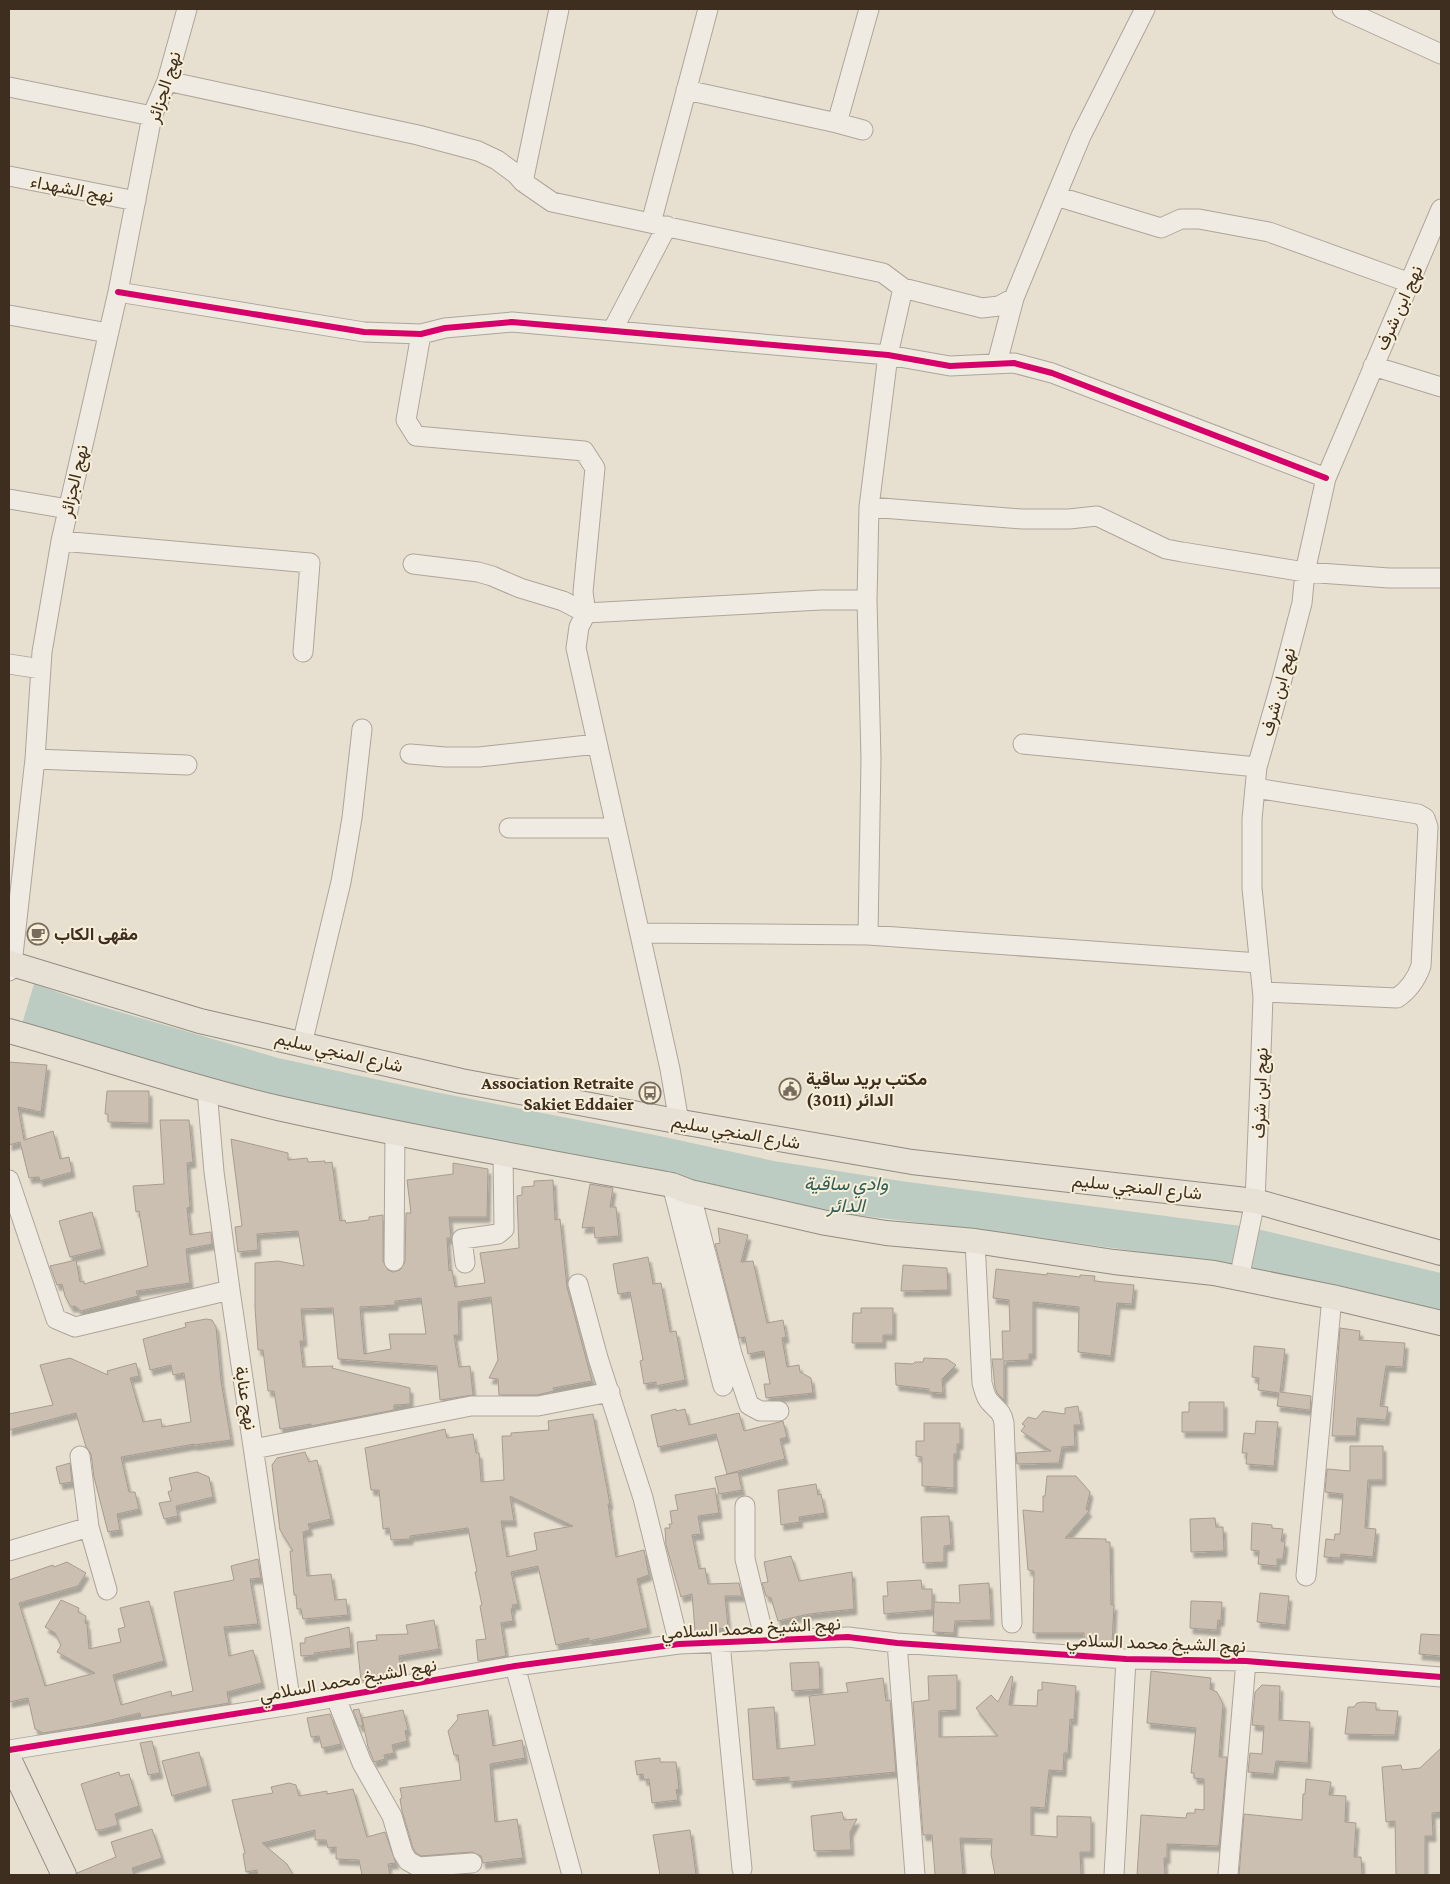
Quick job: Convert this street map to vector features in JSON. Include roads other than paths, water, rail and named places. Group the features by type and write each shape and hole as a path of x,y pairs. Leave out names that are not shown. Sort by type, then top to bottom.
{"main road":[{"name":"شارع المنجي سليم","path":"10,966 200,1021 461,1081 679,1122 912,1162 1253,1209 1441,1253"},
{"path":"9,1031 207,1090 278,1108 681,1188 826,1223 886,1233 975,1241 1114,1262 1240,1274 1441,1323"},
{"path":"9,1758 64,1875"}],"street":[{"name":"نهج الجزائر","path":"10,966 34,759 42,652 61,541 118,292 152,116 167,81 188,9"},
{"path":"523,182 559,9"},
{"path":"612,331 659,225 686,90 708,9"},
{"path":"838,123 869,9"},
{"path":"997,364 1014,298 1081,136 1145,9"},
{"path":"1342,9 1441,54"},
{"path":"167,81 418,135 478,151 497,160 516,174 523,182 552,202 883,273 903,288 982,308 999,306 1014,298"},
{"path":"9,87 152,116"},
{"path":"686,90 838,123 862,130"},
{"name":"نهج الشهداء","path":"9,176 136,201"},
{"path":"1056,196 1161,228 1181,220 1199,219 1269,232 1410,283"},
{"name":"نهج ابن شرف","path":"1240,1274 1253,1209 1262,992 1252,888 1252,819 1257,767 1302,603 1305,572 1326,478 1441,209"},
{"path":"868,934 871,759 867,600 869,507 888,355 903,288"},
{"path":"118,292 364,332 421,334 445,328 512,322 888,355 950,366 1014,363 1052,373 1326,478"},
{"path":"9,315 108,333"},
{"path":"421,334 406,420 416,436 584,451 596,468 583,592 586,613 579,627 576,648 670,1069 679,1122"},
{"path":"1373,366 1441,387"},
{"path":"9,499 68,508"},
{"path":"869,507 1022,519 1069,519 1097,516 1166,549 1305,572 1389,578 1441,578"},
{"path":"61,541 310,563 303,652"},
{"path":"413,564 485,574 520,588 563,601 586,613 822,600 867,600"},
{"path":"9,664 41,669"},
{"path":"302,1044 341,882 352,818 362,729"},
{"path":"410,754 479,757 597,744"},
{"path":"1023,744 1257,767"},
{"path":"34,759 186,765"},
{"path":"1255,788 1418,814 1425,818 1428,827 1421,966 1417,978 1404,993 1397,998 1262,992"},
{"path":"509,828 615,828"},
{"path":"640,933 868,934 1259,963"},
{"name":"نهج عنابة","path":"207,1090 214,1172 230,1290 291,1705"},
{"path":"394,1261 395,1132"},
{"path":"465,1263 462,1239 498,1234 504,1229 504,1154"},
{"path":"9,1180 56,1319 75,1327 230,1290"},
{"path":"681,1188 723,1386"},
{"path":"681,1188 749,1405 760,1411 779,1411"},
{"path":"975,1241 982,1383 986,1396 1003,1415 1004,1423 1012,1624"},
{"path":"578,1284 598,1358 643,1498 679,1644"},
{"path":"1306,1576 1332,1297"},
{"path":"254,1449 471,1406 538,1406 610,1392"},
{"path":"80,1456 89,1527 107,1590"},
{"path":"745,1506 745,1559 765,1641"},
{"path":"9,1551 89,1527"},
{"name":"نهج الشيخ محمد السلامي","path":"9,1750 336,1698 515,1666 679,1644 848,1637 897,1643 1126,1659 1246,1661 1441,1677"},
{"path":"720,1643 742,1869"},
{"path":"897,1643 916,1875"},
{"path":"1114,1875 1126,1659"},
{"path":"1228,1875 1246,1661"},
{"path":"515,1666 572,1875"},
{"path":"336,1698 362,1763 392,1816 403,1853 408,1861 414,1866 419,1867 472,1863"}],"water":[{"name":"وادي ساقية الدائر","path":"34,984 89,1003 278,1058 774,1161 901,1181 1249,1227 1441,1273 1441,1313 1191,1259 991,1231 838,1213 270,1097 22,1024"}],"place":[{"name":"مقهى الكاب","path":"38,934"},
{"name":"مكتب بريد ساقية الدائر (3011)","path":"790,1089"},
{"name":"Association Retraite Sakiet Eddaier","path":"650,1093"}]}
